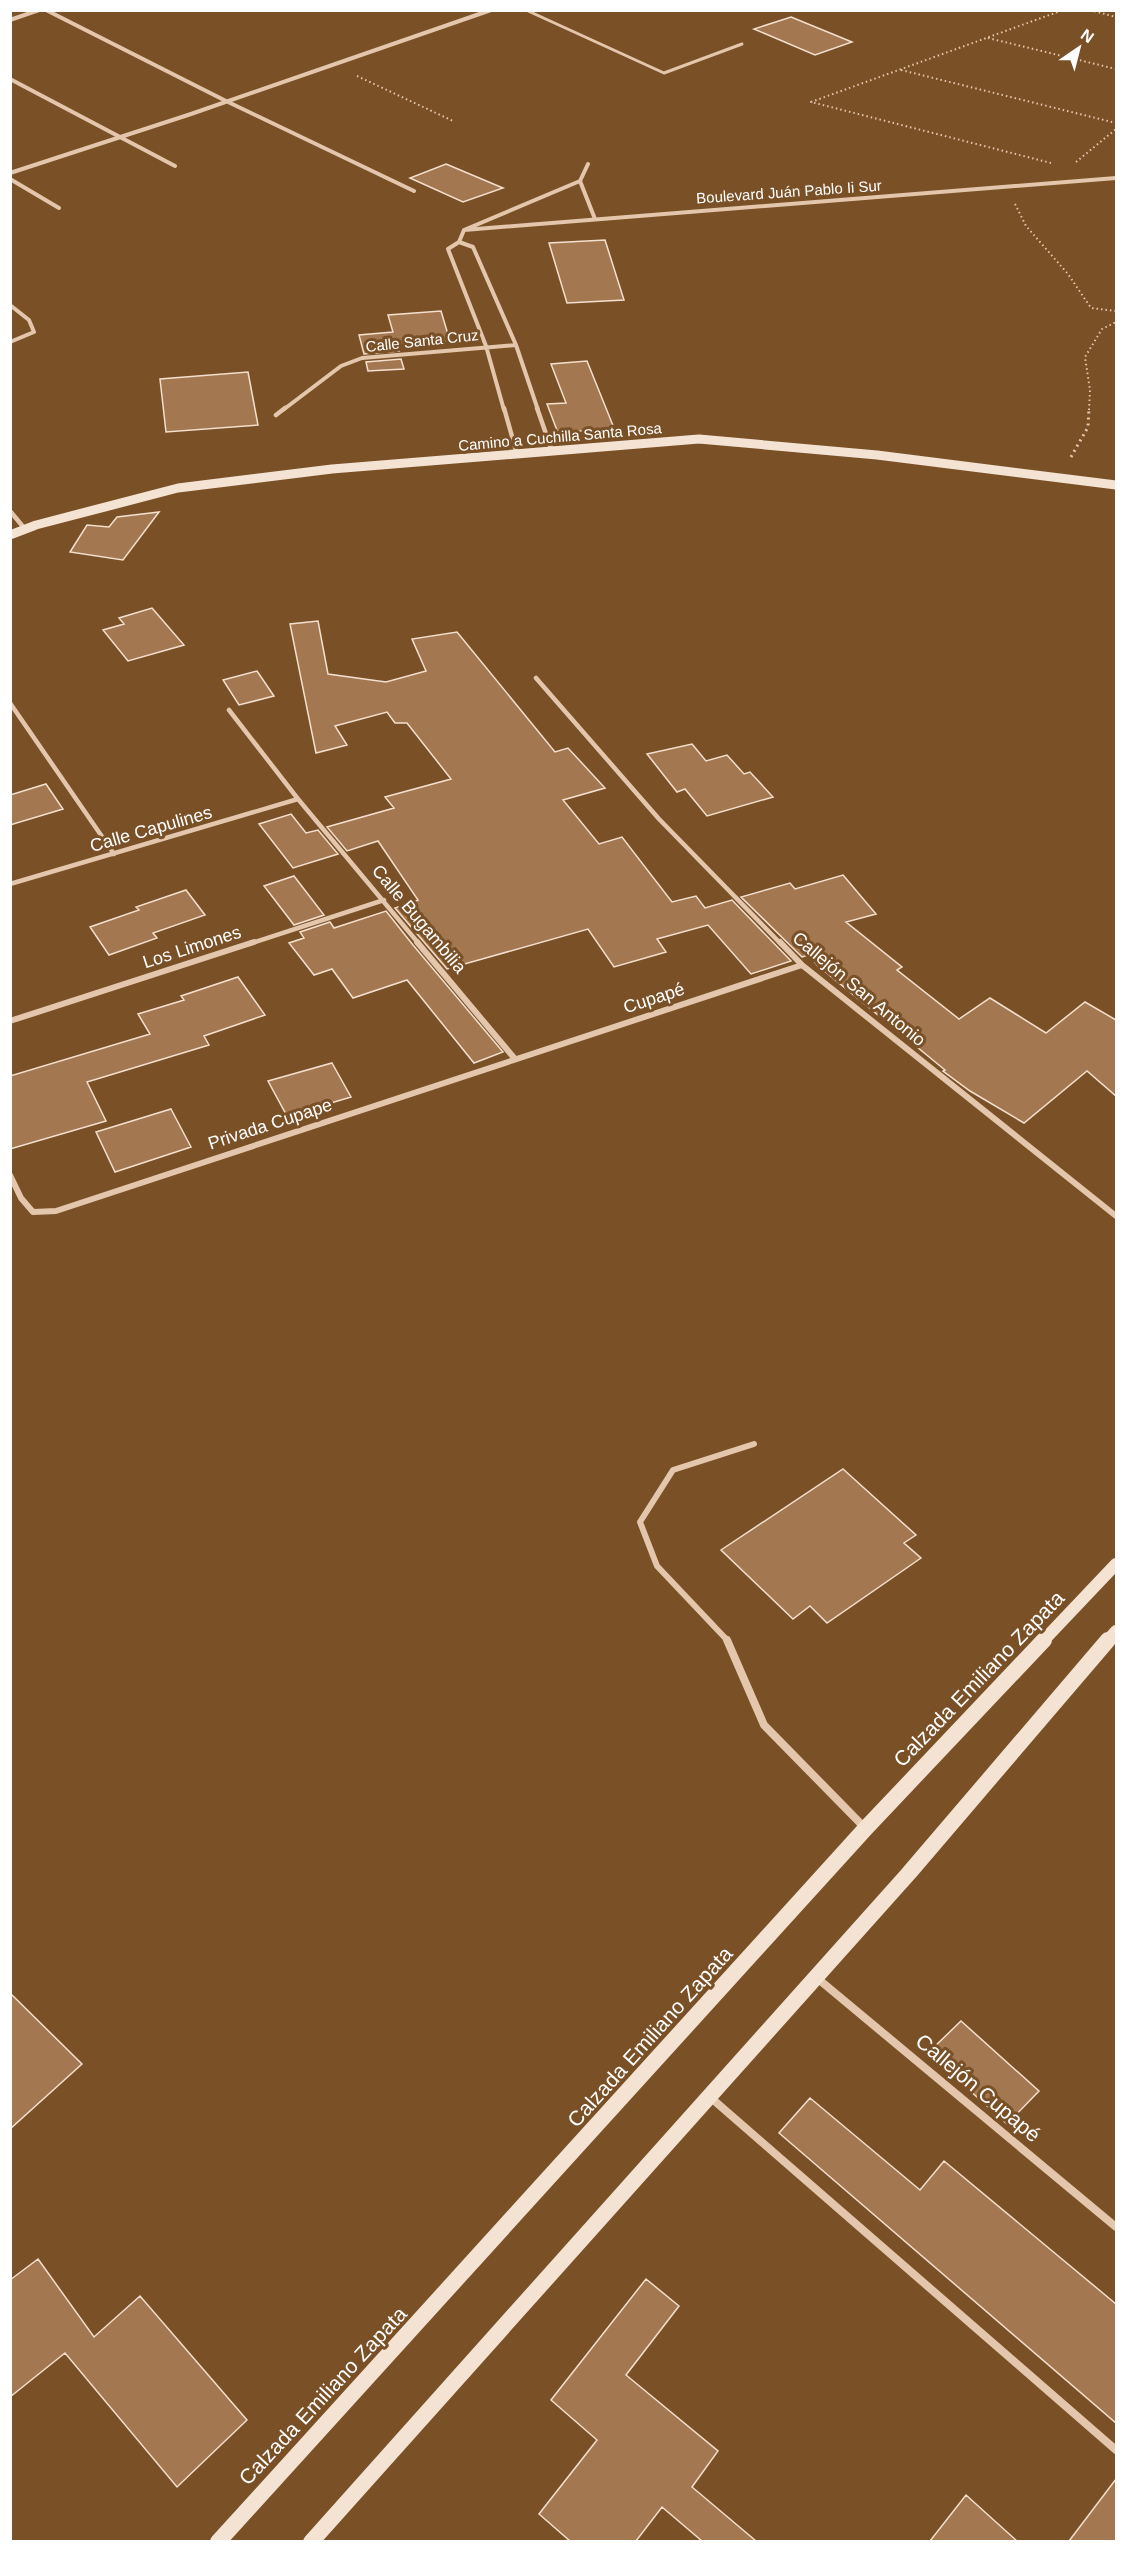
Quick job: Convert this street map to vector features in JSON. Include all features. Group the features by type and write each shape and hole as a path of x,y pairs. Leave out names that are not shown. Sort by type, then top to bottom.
{"main road":[{"name":"Camino a Cuchilla Santa Rosa","path":"10,535 178,488 332,470 699,440 877,455 1116,485"},
{"name":"Calzada Emiliano Zapata","path":"218,2541 534,2197 866,1828 1116,1564"},
{"path":"311,2541 909,1873 1116,1631"}],"street":[{"path":"10,20 39,10"},
{"path":"46,10 226,101 414,191"},
{"path":"10,173 123,138 490,10"},
{"path":"10,80 175,166"},
{"path":"517,454 486,346 448,249 459,242 464,230 580,181 588,164"},
{"name":"Boulevard Juán Pablo Ii Sur","path":"464,230 1116,178"},
{"path":"10,179 59,208"},
{"path":"580,181 595,219"},
{"path":"459,242 473,247 516,345 552,451"},
{"path":"10,305 29,320 34,332 10,342"},
{"name":"Calle Santa Cruz","path":"276,415 341,366 362,358 516,345"},
{"path":"10,511 25,529"},
{"name":"Callejón San Antonio","path":"536,678 659,819 802,965 1116,1216"},
{"path":"10,703 114,854"},
{"name":"Calle Bugambilia","path":"229,710 298,799 515,1059"},
{"name":"Calle Capulines","path":"10,884 298,799"},
{"name":"Los Limones","path":"10,1021 384,900"},
{"name":"Cupapé","path":"515,1059 802,965"},
{"name":"Privada Cupape","path":"10,1175 21,1198 33,1212 56,1211 515,1059"},
{"path":"754,1444 673,1470 640,1522 657,1566 726,1636 764,1725 866,1828"},
{"name":"Callejón Cupapé","path":"816,1977 1116,2227"},
{"path":"710,2097 1116,2450"}],"lane":[{"path":"526,10 664,73 742,44"}],"path":[{"path":"1059,165 811,102 1063,10"},
{"path":"1090,10 1116,17"},
{"path":"987,38 1116,69"},
{"path":"332,64 453,121"},
{"path":"900,69 1116,123"},
{"path":"1070,167 1116,129"},
{"path":"1007,187 1026,226 1068,274 1091,308 1116,311"},
{"path":"1059,479 1088,427 1090,390 1085,357 1102,328 1116,322"}],"building":[{"path":"791,17 852,42 815,55 754,29"},
{"path":"446,164 503,188 463,202 410,178"},
{"path":"605,240 624,300 567,303 549,243"},
{"path":"441,311 450,341 398,345 399,351 364,354 359,335 393,332 388,315"},
{"path":"401,359 404,369 368,371 366,362"},
{"path":"587,361 614,428 558,433 547,404 566,403 551,364"},
{"path":"248,372 258,425 166,432 160,379"},
{"path":"159,512 123,560 70,552 87,525 109,527 117,517"},
{"path":"152,608 184,645 128,661 103,630 124,624 119,618"},
{"path":"318,621 328,674 386,682 426,671 412,639 457,632 555,752 568,748 605,788 563,800 599,844 622,837 672,902 696,896 705,908 732,900 791,961 751,974 708,925 657,939 666,952 614,967 588,929 447,969 395,908 418,900 378,841 347,851 327,827 394,808 385,797 451,779 407,723 395,723 387,712 335,726 347,745 316,753 290,624"},
{"path":"257,671 274,696 239,705 223,680"},
{"path":"692,744 706,761 727,755 744,774 750,772 773,797 707,816 685,789 677,792 647,754"},
{"path":"46,784 63,809 10,825 10,795"},
{"path":"291,814 306,833 318,830 338,854 293,868 259,824"},
{"path":"843,875 876,914 846,922 902,967 897,970 959,1019 990,998 1046,1033 1085,1002 1116,1020 1116,1096 1087,1071 1024,1123 970,1091 943,1071 945,1070 817,965 809,955 802,957 741,897 790,883 795,889"},
{"path":"294,876 324,915 294,925 264,886"},
{"path":"186,890 205,915 153,933 157,938 109,955 90,927 139,910 136,907"},
{"path":"386,911 503,1052 474,1063 407,980 353,998 332,969 314,975 289,943 304,938 300,932 330,922 334,928"},
{"path":"238,977 265,1015 204,1036 209,1045 87,1082 106,1121 10,1149 10,1076 150,1034 138,1014 184,1000 181,996"},
{"path":"332,1063 351,1097 287,1116 268,1081"},
{"path":"171,1109 191,1147 115,1172 96,1132"},
{"path":"843,1469 916,1535 904,1543 921,1558 827,1623 810,1606 793,1619 721,1550"},
{"path":"10,1993 82,2064 10,2129"},
{"path":"961,2021 1039,2091 1007,2124 928,2053"},
{"path":"810,2098 920,2190 944,2161 1116,2304 1116,2423 779,2133"},
{"path":"38,2259 94,2337 140,2296 247,2420 177,2487 65,2353 10,2397 10,2280"},
{"path":"646,2279 679,2306 626,2375 718,2451 692,2487 756,2541 702,2541 662,2507 636,2541 570,2541 539,2514 597,2440 551,2400"},
{"path":"1116,2479 1116,2541 1069,2541"},
{"path":"966,2495 1017,2541 930,2541"}]}
